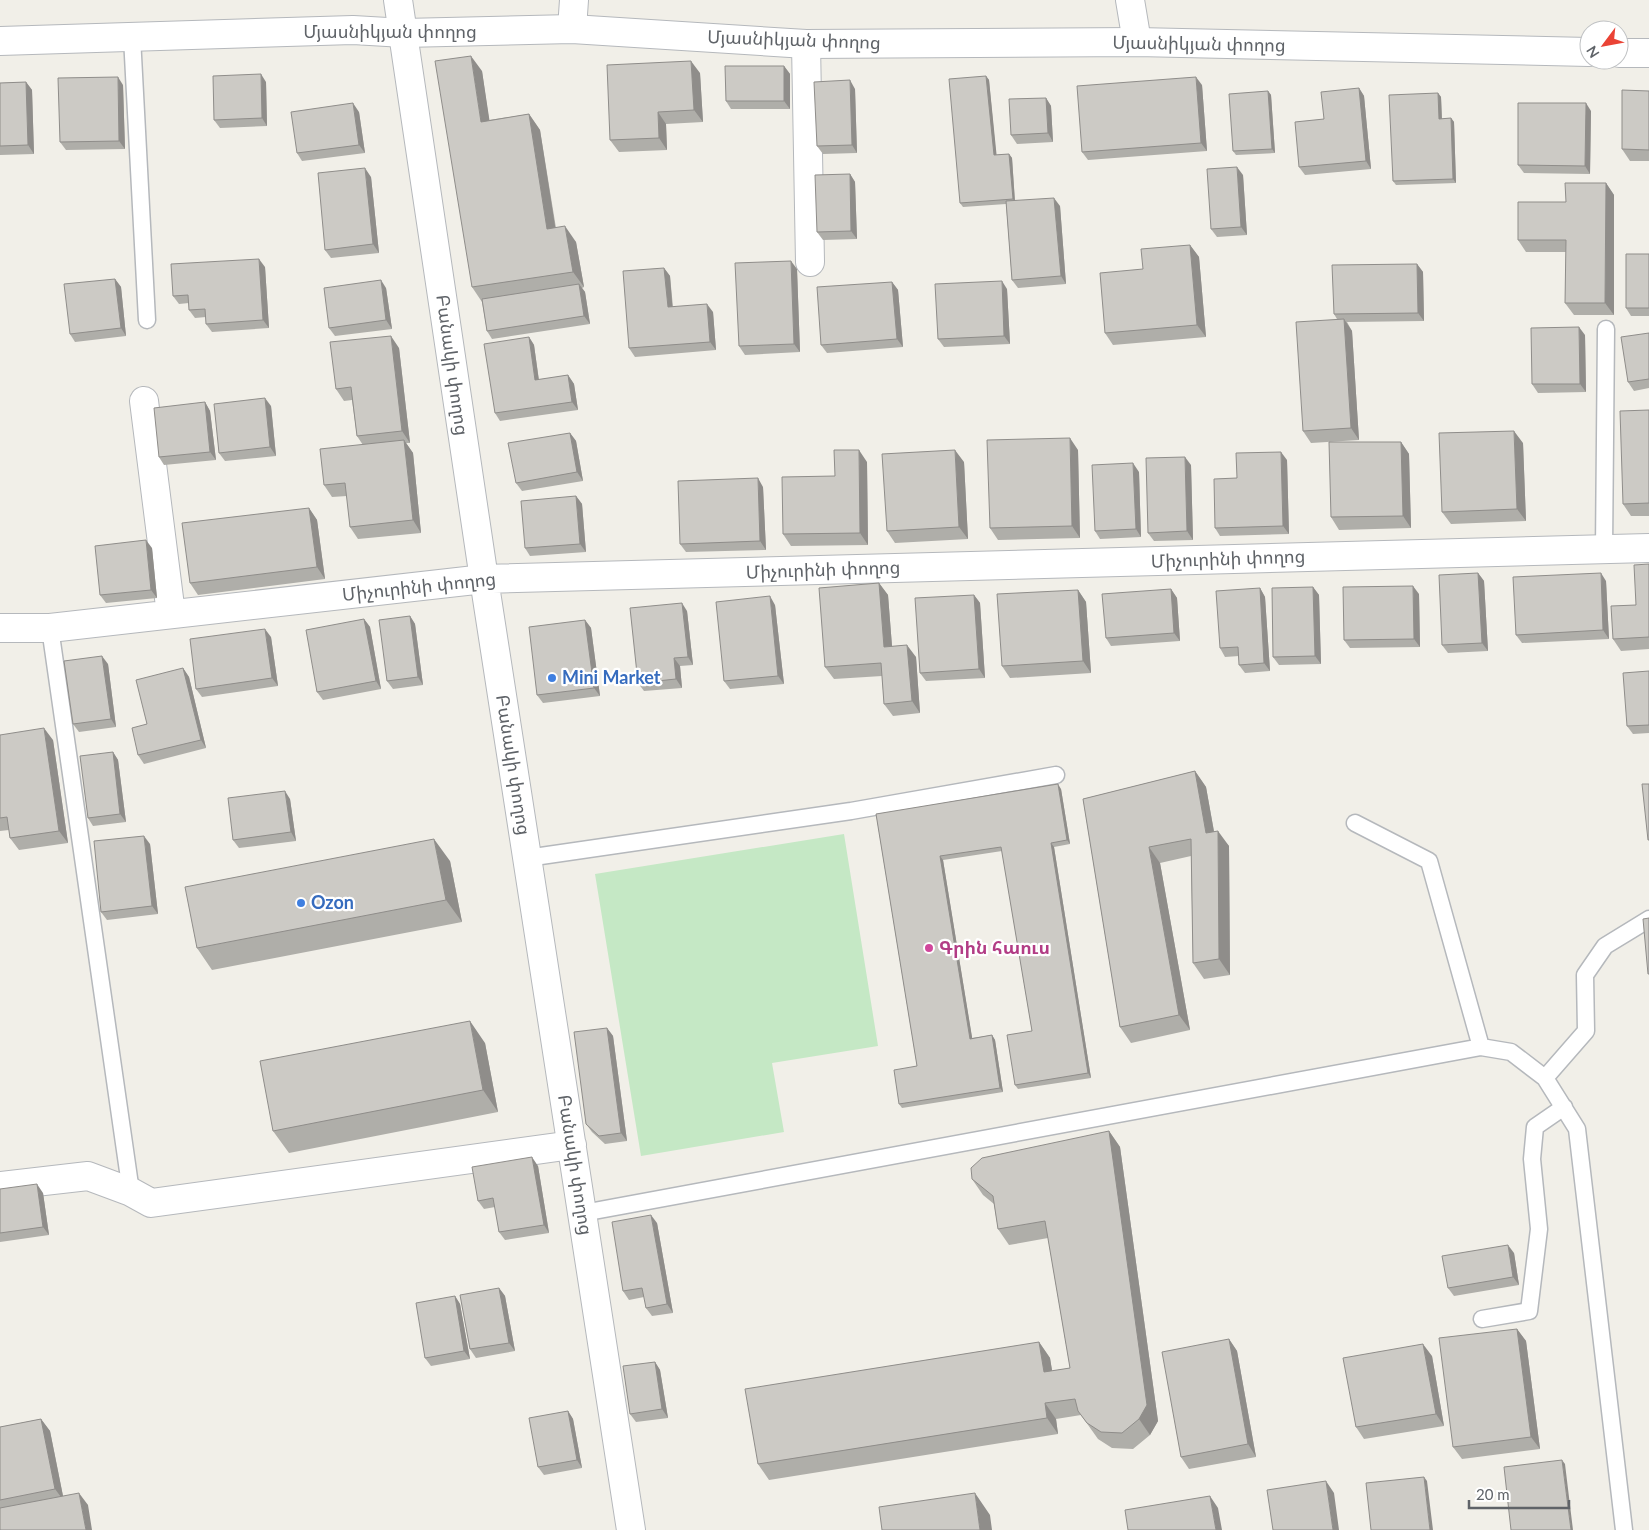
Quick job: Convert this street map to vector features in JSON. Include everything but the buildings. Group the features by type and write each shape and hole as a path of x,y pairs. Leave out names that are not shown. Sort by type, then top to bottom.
{"street":[{"name":"Բանակի փողոց","path":"398,0 484,579 631,1530"},
{"path":"572,29 574,0"},
{"path":"1130,0 1137,42"},
{"name":"Մյասնիկյան փողոց","path":"0,41 353,30 404,33 572,29 806,44 1137,42 1579,52"},
{"path":"806,44 810,262"},
{"path":"1629,53 1649,53"},
{"path":"144,402 171,614"},
{"name":"Միչուրինի փողոց","path":"0,628 50,628 484,579 1649,548"},
{"path":"0,1186 88,1176 131,1192 150,1203 572,1145"}],"lane":[{"path":"132,37 147,320"},
{"path":"1604,549 1606,329"},
{"path":"50,628 131,1192"},
{"path":"527,858 851,811 1056,775"},
{"path":"1355,823 1429,861 1481,1046"},
{"path":"1545,1078 1586,1031 1584,975 1605,946 1649,919"},
{"path":"583,1213 1481,1046 1511,1052 1545,1078 1577,1130 1624,1530"},
{"path":"1482,1319 1529,1312 1539,1229 1532,1159 1535,1127 1564,1107"}],"green space":[{"path":"844,834 878,1046 772,1063 784,1132 641,1156 595,874"}],"place":[{"name":"Mini Market","path":"552,678"},
{"name":"Ozon","path":"301,903"},
{"name":"Գրին հաուս","path":"929,948"}]}
